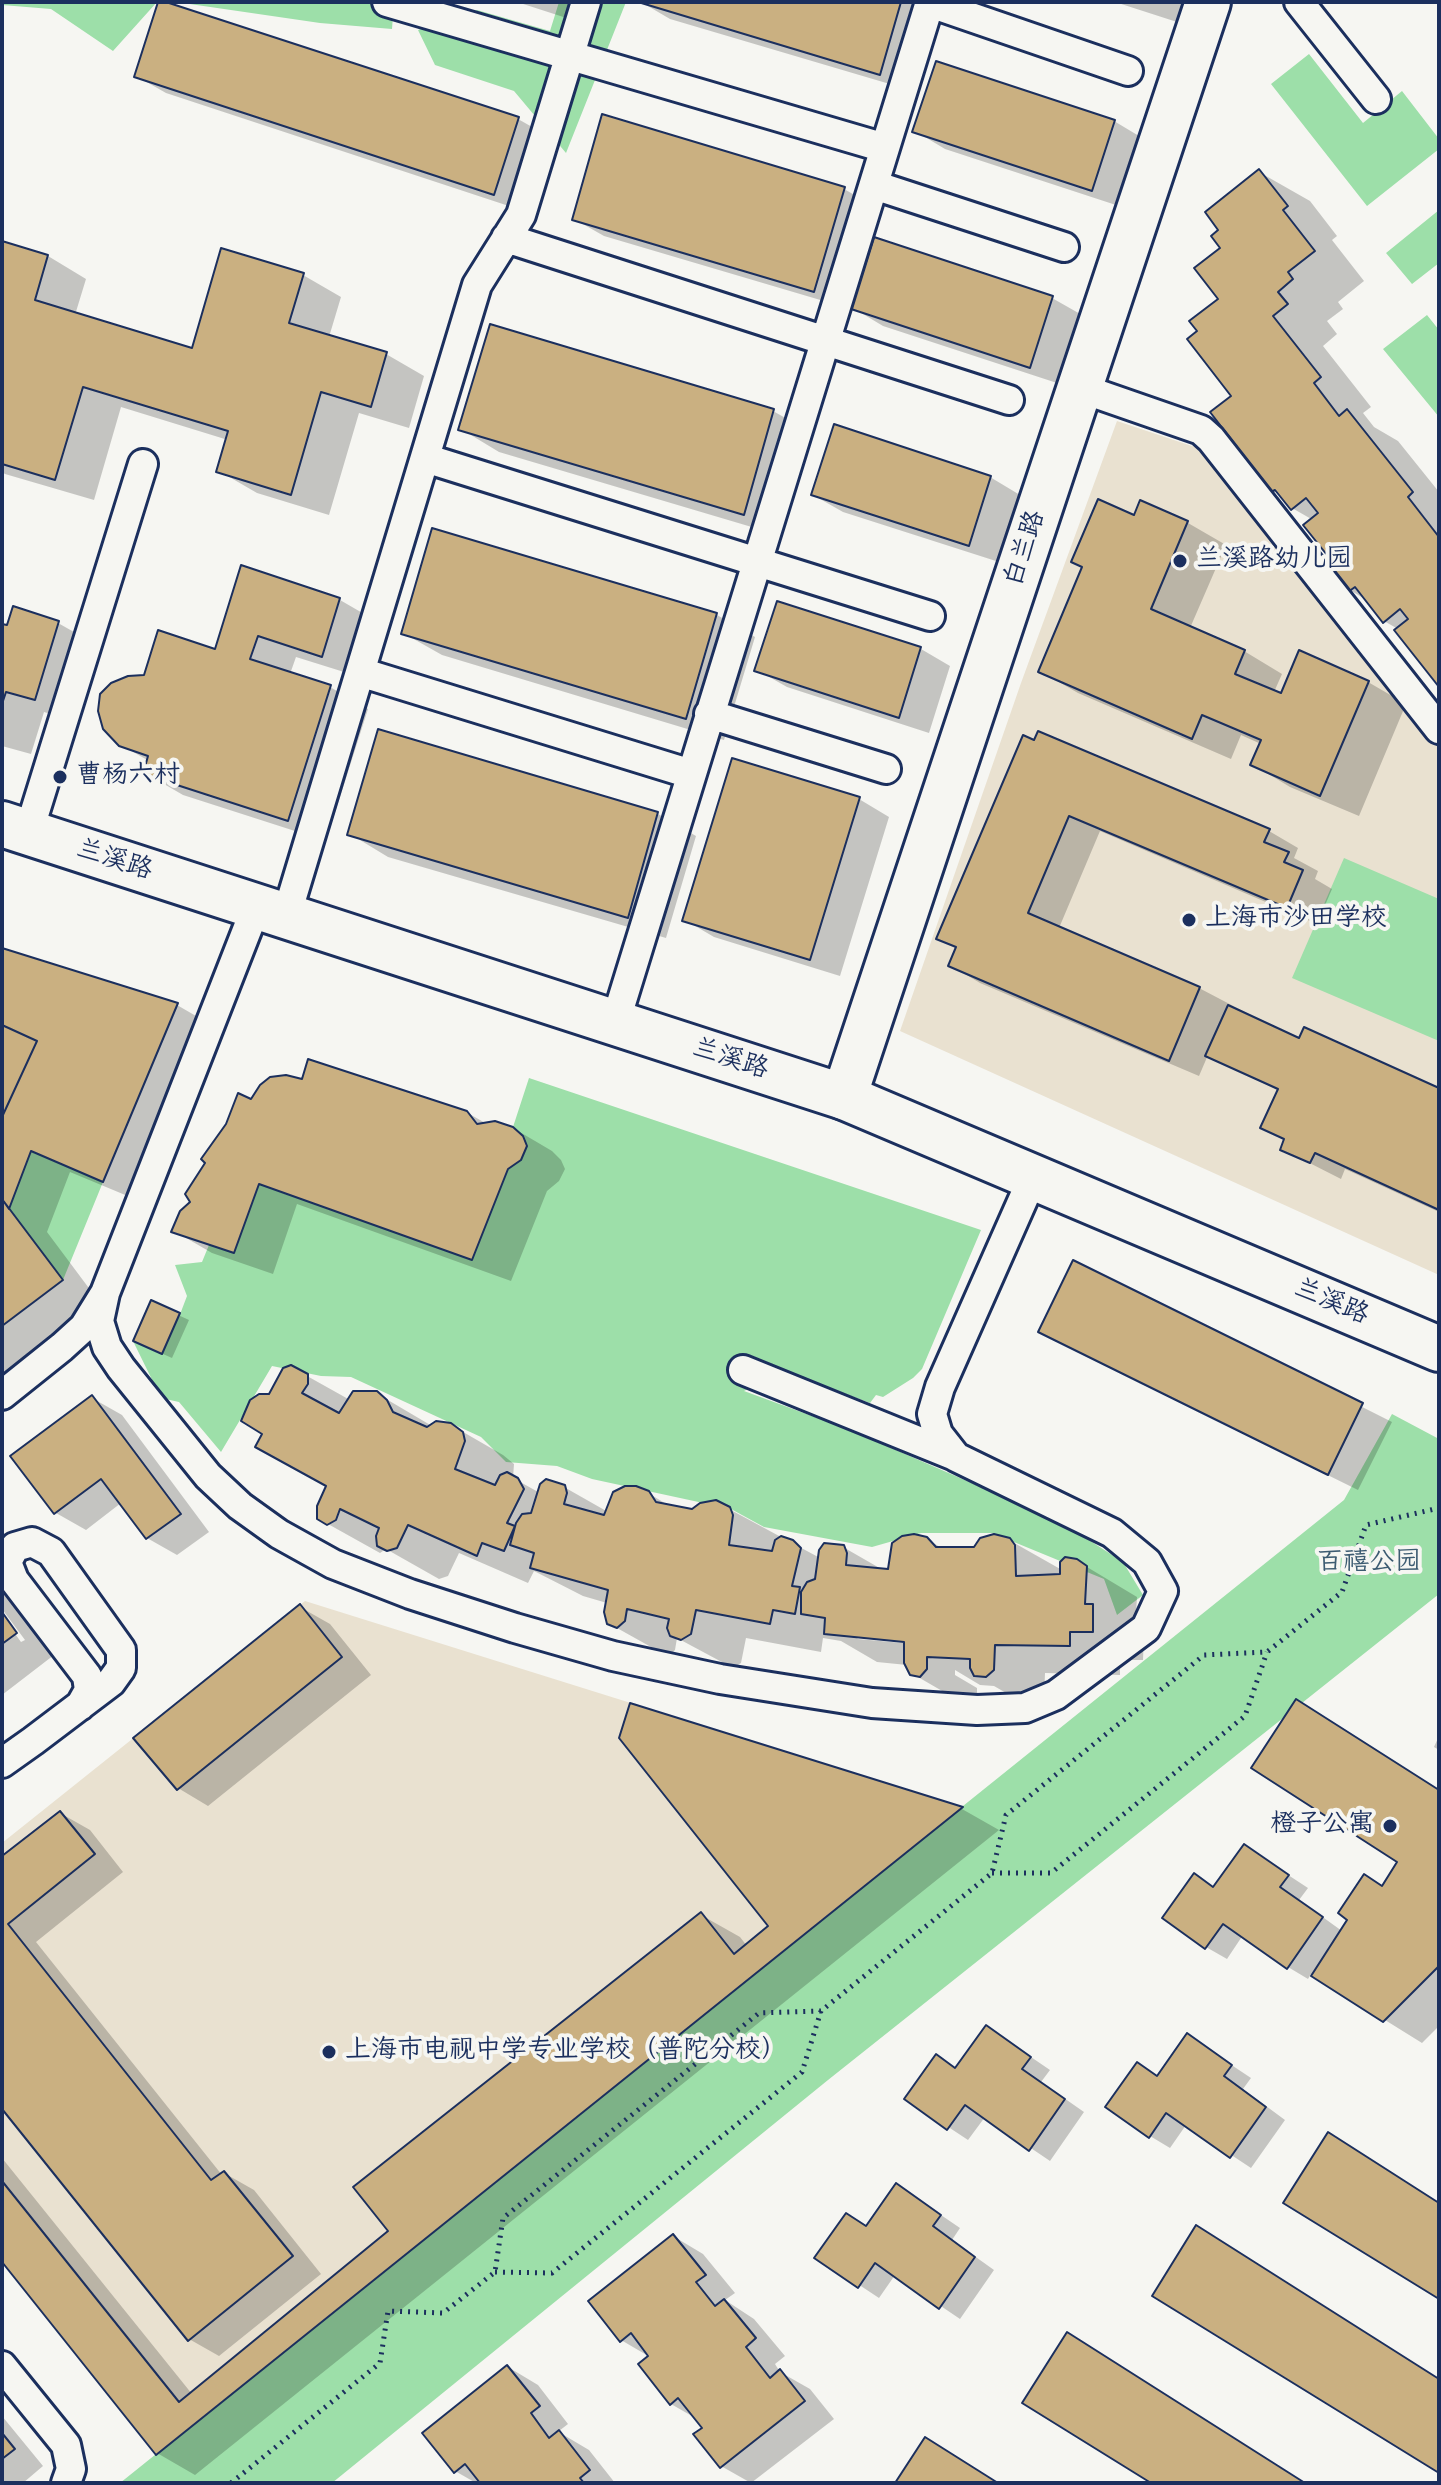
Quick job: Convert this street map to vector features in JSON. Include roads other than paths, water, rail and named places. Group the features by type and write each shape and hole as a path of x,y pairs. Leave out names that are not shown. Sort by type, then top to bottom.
{"street":[{"name":"白兰路","path":"844,1097 1208,2"},
{"name":"兰溪路","path":"15,829 844,1097 1439,1349"}],"lane":[{"path":"387,2 885,148"},
{"path":"2,1395 84,1327 105,1293 271,912 360,672 477,285 521,215 586,2"},
{"path":"1299,2 1376,99"},
{"path":"615,1023 930,3 1128,71"},
{"path":"874,185 1064,247"},
{"path":"506,238 1009,400"},
{"path":"1080,388 1201,430 1211,439 1439,729"},
{"path":"425,458 930,616"},
{"path":"15,829 143,464"},
{"path":"360,672 691,774"},
{"path":"709,714 886,769"},
{"path":"956,1457 938,1434 932,1414 940,1387 1033,1177"},
{"path":"105,1293 99,1321 107,1347 208,1476 240,1506 279,1534 333,1564 410,1594 613,1656 720,1679 872,1703 977,1710 1025,1708 1056,1695 1146,1628 1163,1591 1147,1562 1112,1533 956,1457 743,1370"},
{"path":"47,1360 78,1348 98,1351 121,1368"},
{"path":"868,1420 909,1420 924,1409 940,1387"},
{"path":"2,1763 80,1706 111,1682 121,1668 121,1650 51,1552 32,1542 15,1547 7,1562 14,1580 87,1676 89,1690 80,1706"},
{"path":"2,2366 66,2445 71,2469 66,2483"}],"place":[{"name":"兰溪路幼儿园","path":"1180,561"},
{"name":"曹杨六村","path":"60,777"},
{"name":"上海市沙田学校","path":"1189,920"},
{"name":"橙子公寓","path":"1390,1826"},
{"name":"上海市电视中学专业学校（普陀分校）","path":"329,2052"}],"park label":[{"name":"百禧公园","path":"1369,1564"}]}
